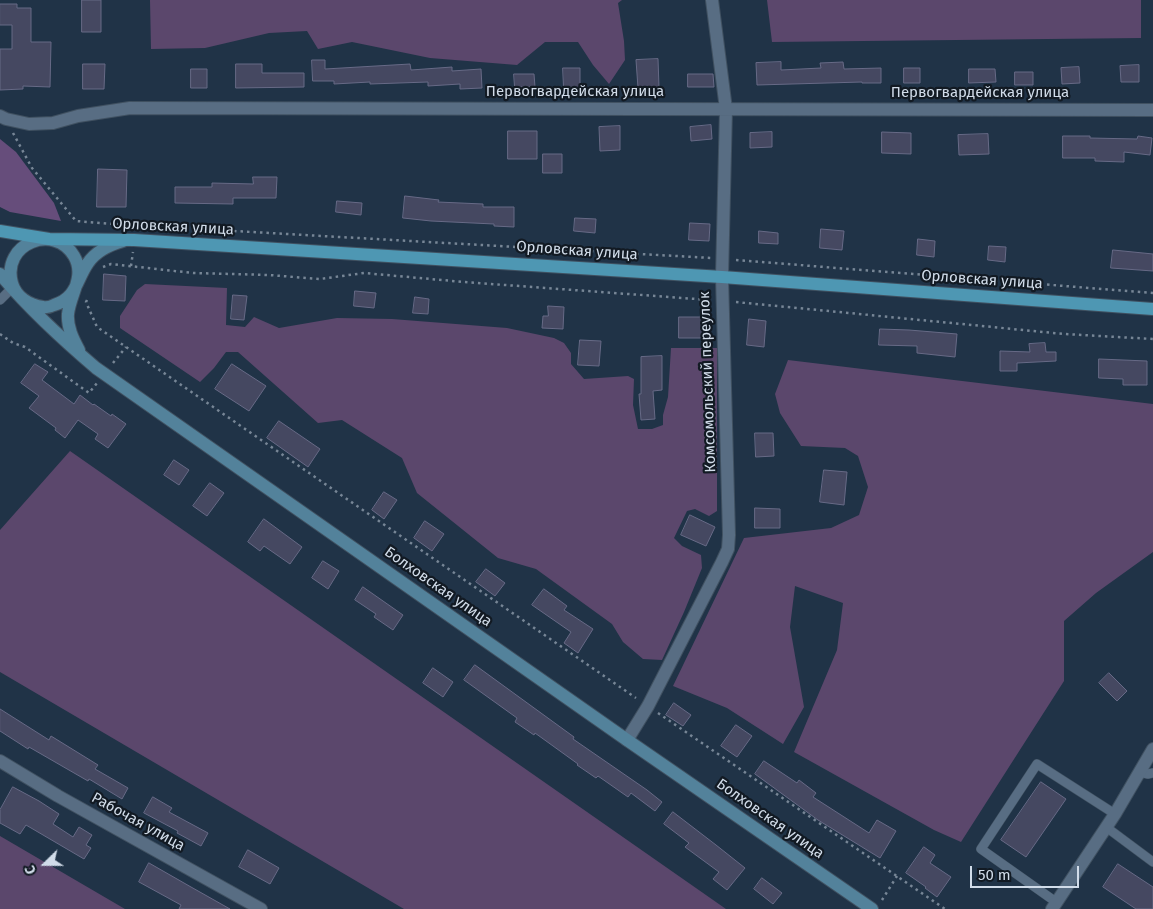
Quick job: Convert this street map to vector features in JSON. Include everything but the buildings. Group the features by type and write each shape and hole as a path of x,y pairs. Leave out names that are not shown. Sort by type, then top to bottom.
{"main road":[{"name":"Орловская улица","path":"0,231 48,239 128,240 722,277 1153,309"},
{"path":"96,368 78,349 68,324 68,313 73,293 78,278 78,267 74,255 63,244 48,239 34,240 22,247 13,259 10,274 12,286 16,292 34,306 47,308 62,303 73,293 88,262 96,254 105,247 128,240"},
{"name":"Болховская улица","path":"0,274 56,333 96,368 627,740 877,905"}],"street":[{"name":"Комсомольский переулок","path":"627,740 648,706 728,549 722,300 726,109 712,0"},
{"name":"Первогвардейская улица","path":"3,117 29,124 53,123 78,116 130,108 1153,110"},
{"path":"1054,906 1115,814 1153,749"},
{"name":"Рабочая улица","path":"0,762 261,909"}],"lane":[{"path":"0,300 16,292"},
{"path":"1054,906 981,850 1037,764 1115,814"},
{"path":"1139,772 1153,773"},
{"path":"1106,827 1153,862"}],"path":[{"path":"3,117 32,168 76,221 125,225"},
{"path":"235,231 722,258 1153,293"},
{"path":"102,267 111,264 193,273 320,279 364,273 722,300 1064,334 1153,339"},
{"path":"89,295 86,302 97,327 945,909"},
{"path":"0,334 13,343 25,347"},
{"path":"877,905 898,876"}],"shaded area":[{"path":"150,0 622,0 618,3 625,60 609,84 593,65 578,42 545,42 517,65 430,58 352,42 318,49 307,31 269,33 205,48 151,49"},
{"path":"767,0 1141,0 1141,38 772,42"},
{"path":"0,139 16,152 54,203 61,221 10,212 0,207"},
{"path":"145,284 227,288 226,325 245,327 254,317 279,328 337,318 392,319 507,328 554,338 564,343 571,353 571,364 584,379 628,376 634,379 633,405 638,429 652,429 663,425 663,415 668,397 671,348 717,348 717,511 709,516 695,509 687,511 674,538 682,546 701,555 702,568 662,660 643,659 623,642 612,624 536,569 498,558 417,493 402,458 342,420 318,423 238,352 226,352 200,382 120,328 120,316 137,290"},
{"path":"788,360 1153,404 1153,552 1096,593 1064,621 1064,681 961,842 934,830 794,752 837,650 843,603 795,586 790,627 804,707 783,744 727,708 673,686 744,538 831,528 859,515 868,487 858,456 845,448 801,446 780,413 775,394"},
{"path":"70,451 726,909 404,909 0,672 0,530"},
{"path":"0,836 125,909 0,909"}]}
